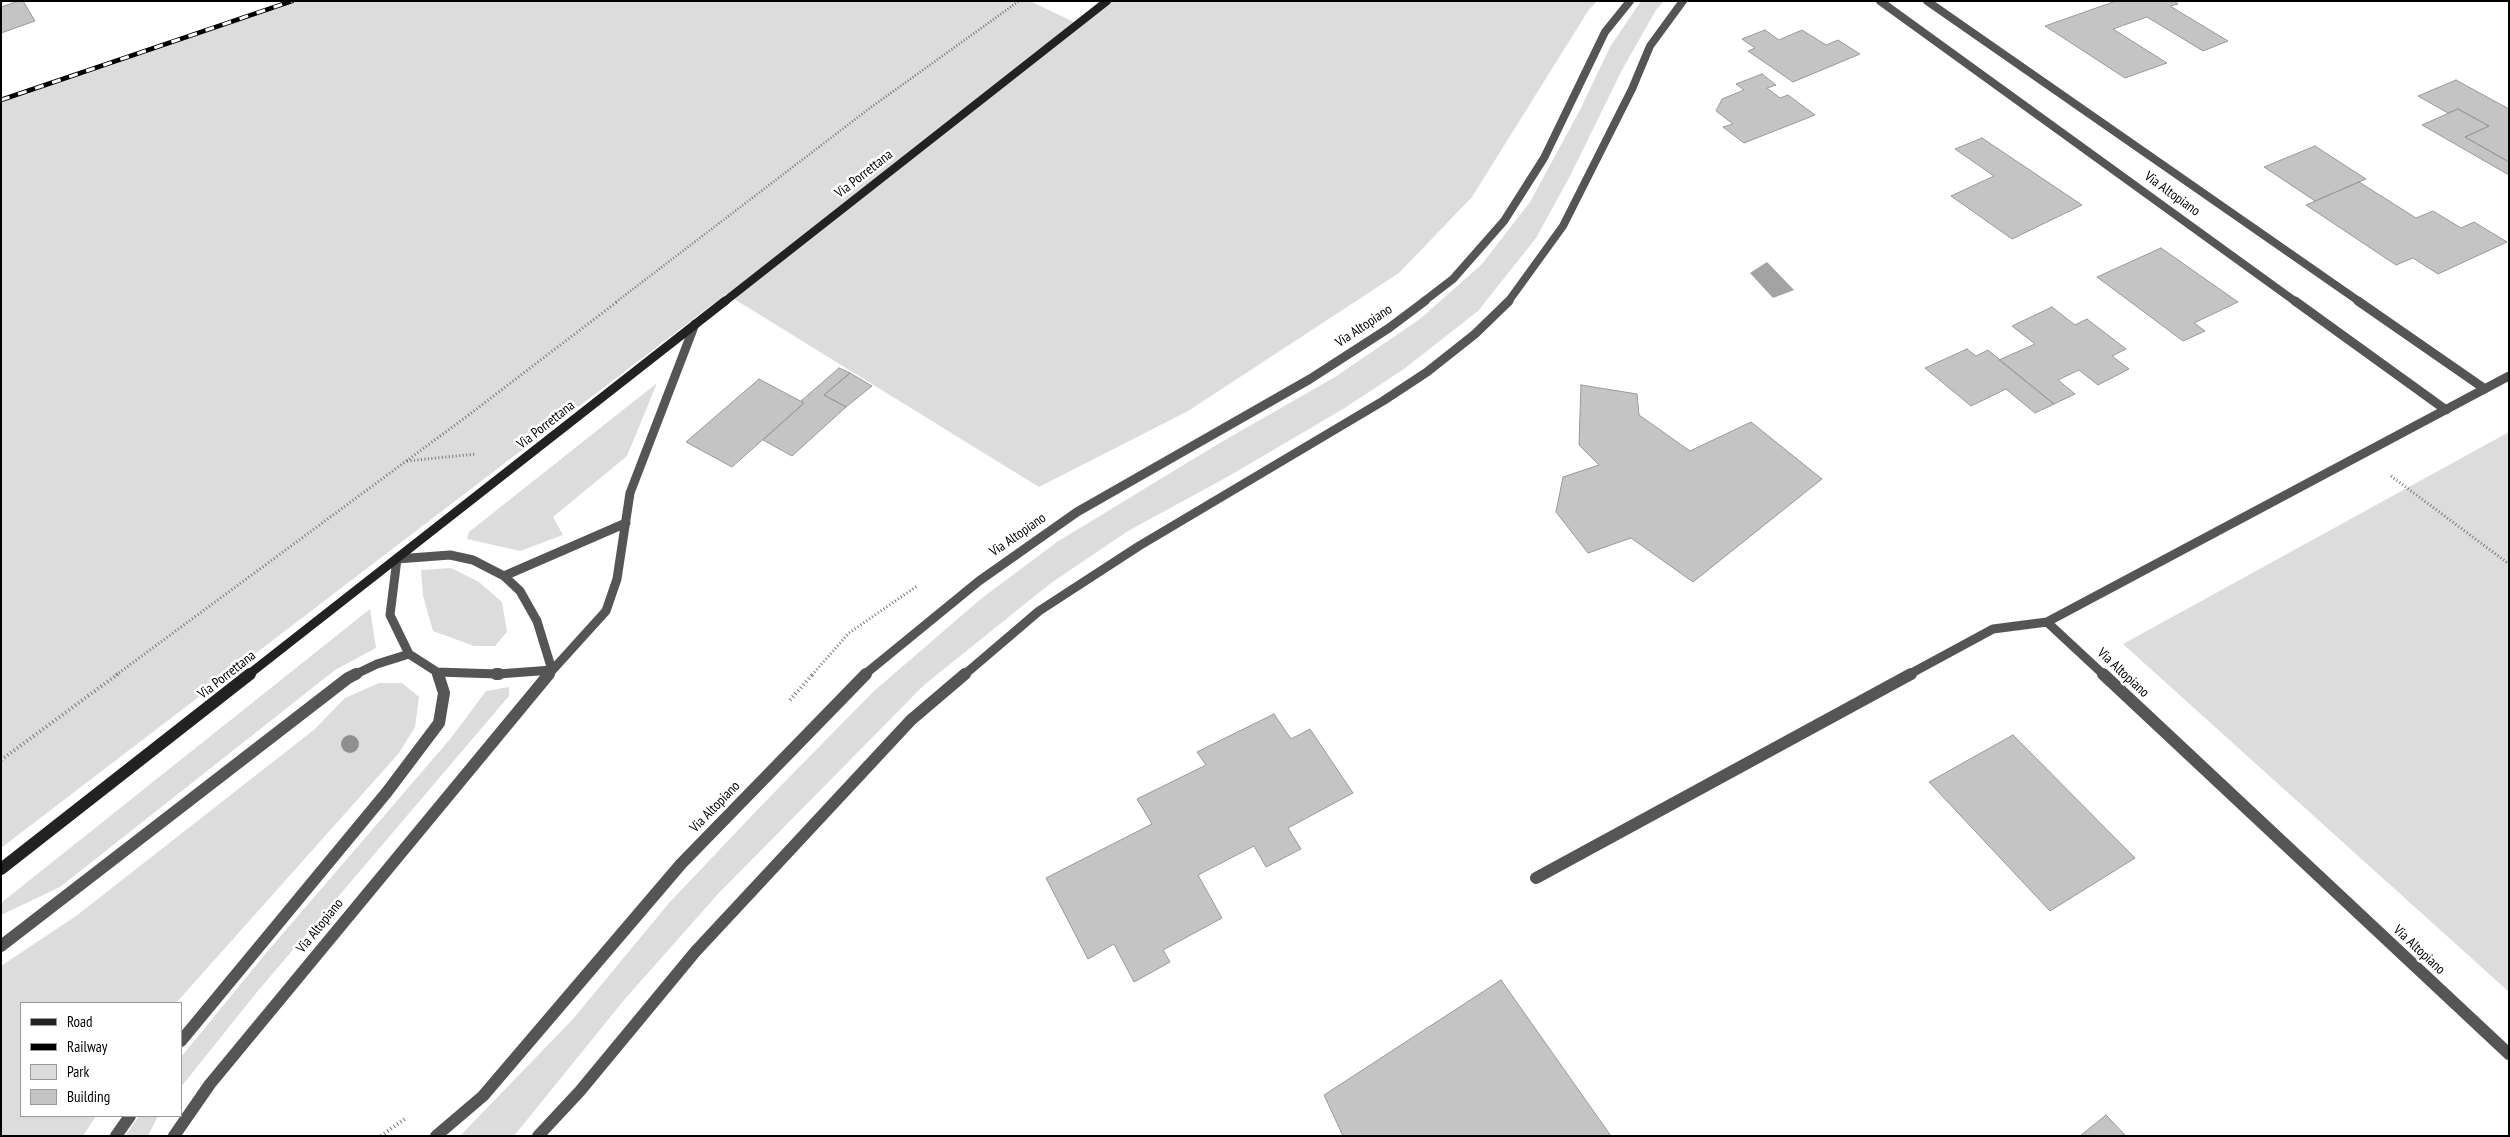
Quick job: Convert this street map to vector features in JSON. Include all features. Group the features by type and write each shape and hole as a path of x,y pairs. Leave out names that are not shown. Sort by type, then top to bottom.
{"main road":[{"name":"Via Porrettana","path":"1,869 1107,1"}],"street":[{"name":"Via Altopiano","path":"436,1136 484,1096 681,864 856,682 979,581 1077,512 1310,379 1389,328 1453,279 1504,221 1544,158 1606,32 1630,1"},
{"path":"538,1136 580,1091 695,952 919,714 1039,611 1139,546 1383,401 1427,372 1489,321 1515,295 1563,226 1632,89 1650,46 1684,1"},
{"name":"Via Altopiano","path":"1880,1 2446,410"},
{"name":"Via Altopiano","path":"1927,1 2485,389"},
{"name":"Via Altopiano","path":"174,1136 210,1084 524,702 606,610 617,579 630,493 695,324"},
{"path":"1536,878 1993,629 2047,622 2509,376"},
{"path":"504,576 626,523"},
{"path":"450,555 473,560 504,576 520,591 536,621 552,670 498,674 437,672 409,654 390,615 398,559 450,555"},
{"name":"Via Altopiano","path":"2047,622 2509,1054"},
{"path":"1,946 348,678 377,664 409,654"},
{"path":"182,1040 387,792 439,723 444,693 437,672"},
{"path":"116,1136 129,1117"}],"path":[{"path":"1,760 407,461 870,108 1019,1"},
{"path":"407,461 483,453 508,472"},
{"path":"2362,454 2509,564"}],"green space":[{"path":"287,1 1030,1 1076,23 1104,1 1597,1 1588,11 1472,197 1399,273 1188,411 1039,487 726,294 1,848 1,97"},
{"path":"1641,1 1664,1 1656,10 1622,70 1570,176 1536,238 1478,311 1404,369 1343,409 1229,476 1128,531 1051,583 924,685 717,895 624,1000 513,1136 460,1136 573,1019 669,903 760,807 874,691 982,598 1057,542 1218,444 1335,377 1420,319 1482,264 1530,202 1580,110 1610,47"},
{"path":"657,383 627,456 553,517 563,535 520,551 467,539 469,532"},
{"path":"2509,432 2509,992 2123,644"},
{"path":"451,568 479,582 502,602 507,632 495,646 474,646 433,631 423,596 421,570"},
{"path":"370,609 376,648 335,670 60,887 1,915 1,903"},
{"path":"379,683 402,683 419,697 415,727 399,753 177,1002 20,1002 20,1117 95,1117 83,1136 1,1136 1,966 76,916 315,729 345,698"},
{"path":"509,687 509,696 257,992 182,1086 182,1056 267,952 451,738 486,691"},
{"path":"138,1117 158,1117 148,1136 125,1136"}],"shaded area":[{"path":"1767,262 1794,290 1773,298 1750,273"}],"building":[{"path":"23,1 35,21 1,33 1,7"},
{"path":"2116,1 2174,1 2178,4 2170,6 2228,41 2203,51 2147,17 2113,29 2167,63 2125,78 2045,26"},
{"path":"1765,30 1779,40 1802,30 1826,45 1838,40 1860,54 1793,82 1748,51 1755,48 1742,39"},
{"path":"1762,74 1776,85 1767,88 1780,98 1788,95 1815,115 1744,143 1723,127 1733,124 1716,111 1722,99 1744,90 1736,84"},
{"path":"2456,80 2509,109 2509,162 2465,137 2489,126 2458,109 2448,113 2418,96"},
{"path":"2458,109 2489,126 2465,137 2509,162 2509,175 2422,125"},
{"path":"1982,138 2082,205 2012,239 1951,196 1994,176 1955,149"},
{"path":"2315,146 2366,179 2315,201 2264,167"},
{"path":"2359,182 2416,218 2433,211 2461,228 2474,222 2507,242 2438,274 2413,258 2396,265 2306,205"},
{"path":"2161,248 2238,302 2194,323 2205,331 2183,341 2097,277"},
{"path":"2052,307 2075,325 2087,319 2126,349 2112,356 2129,369 2098,385 2079,370 2058,380 2075,394 2054,404 1999,360 2035,344 2012,326"},
{"path":"1967,349 1976,356 1988,350 2054,404 2035,413 2006,389 1971,406 1925,368"},
{"path":"839,368 850,373 824,395 846,407 792,456 763,440 804,403 801,401"},
{"path":"850,373 872,386 846,407 824,395"},
{"path":"759,379 804,403 732,467 686,442"},
{"path":"1581,385 1637,394 1639,415 1690,451 1751,422 1822,479 1693,582 1631,538 1588,553 1556,512 1563,477 1599,465 1579,445"},
{"path":"1274,714 1291,739 1310,729 1353,793 1288,828 1301,849 1266,867 1254,846 1198,875 1222,918 1163,950 1170,962 1134,982 1114,944 1088,959 1046,878 1152,824 1137,799 1206,765 1197,752"},
{"path":"2013,735 2135,858 2050,911 1929,782"},
{"path":"1501,980 1611,1136 1343,1136 1324,1095"},
{"path":"2106,1115 2126,1136 2080,1136"}],"railway":[{"path":"1,100 292,1"}]}
